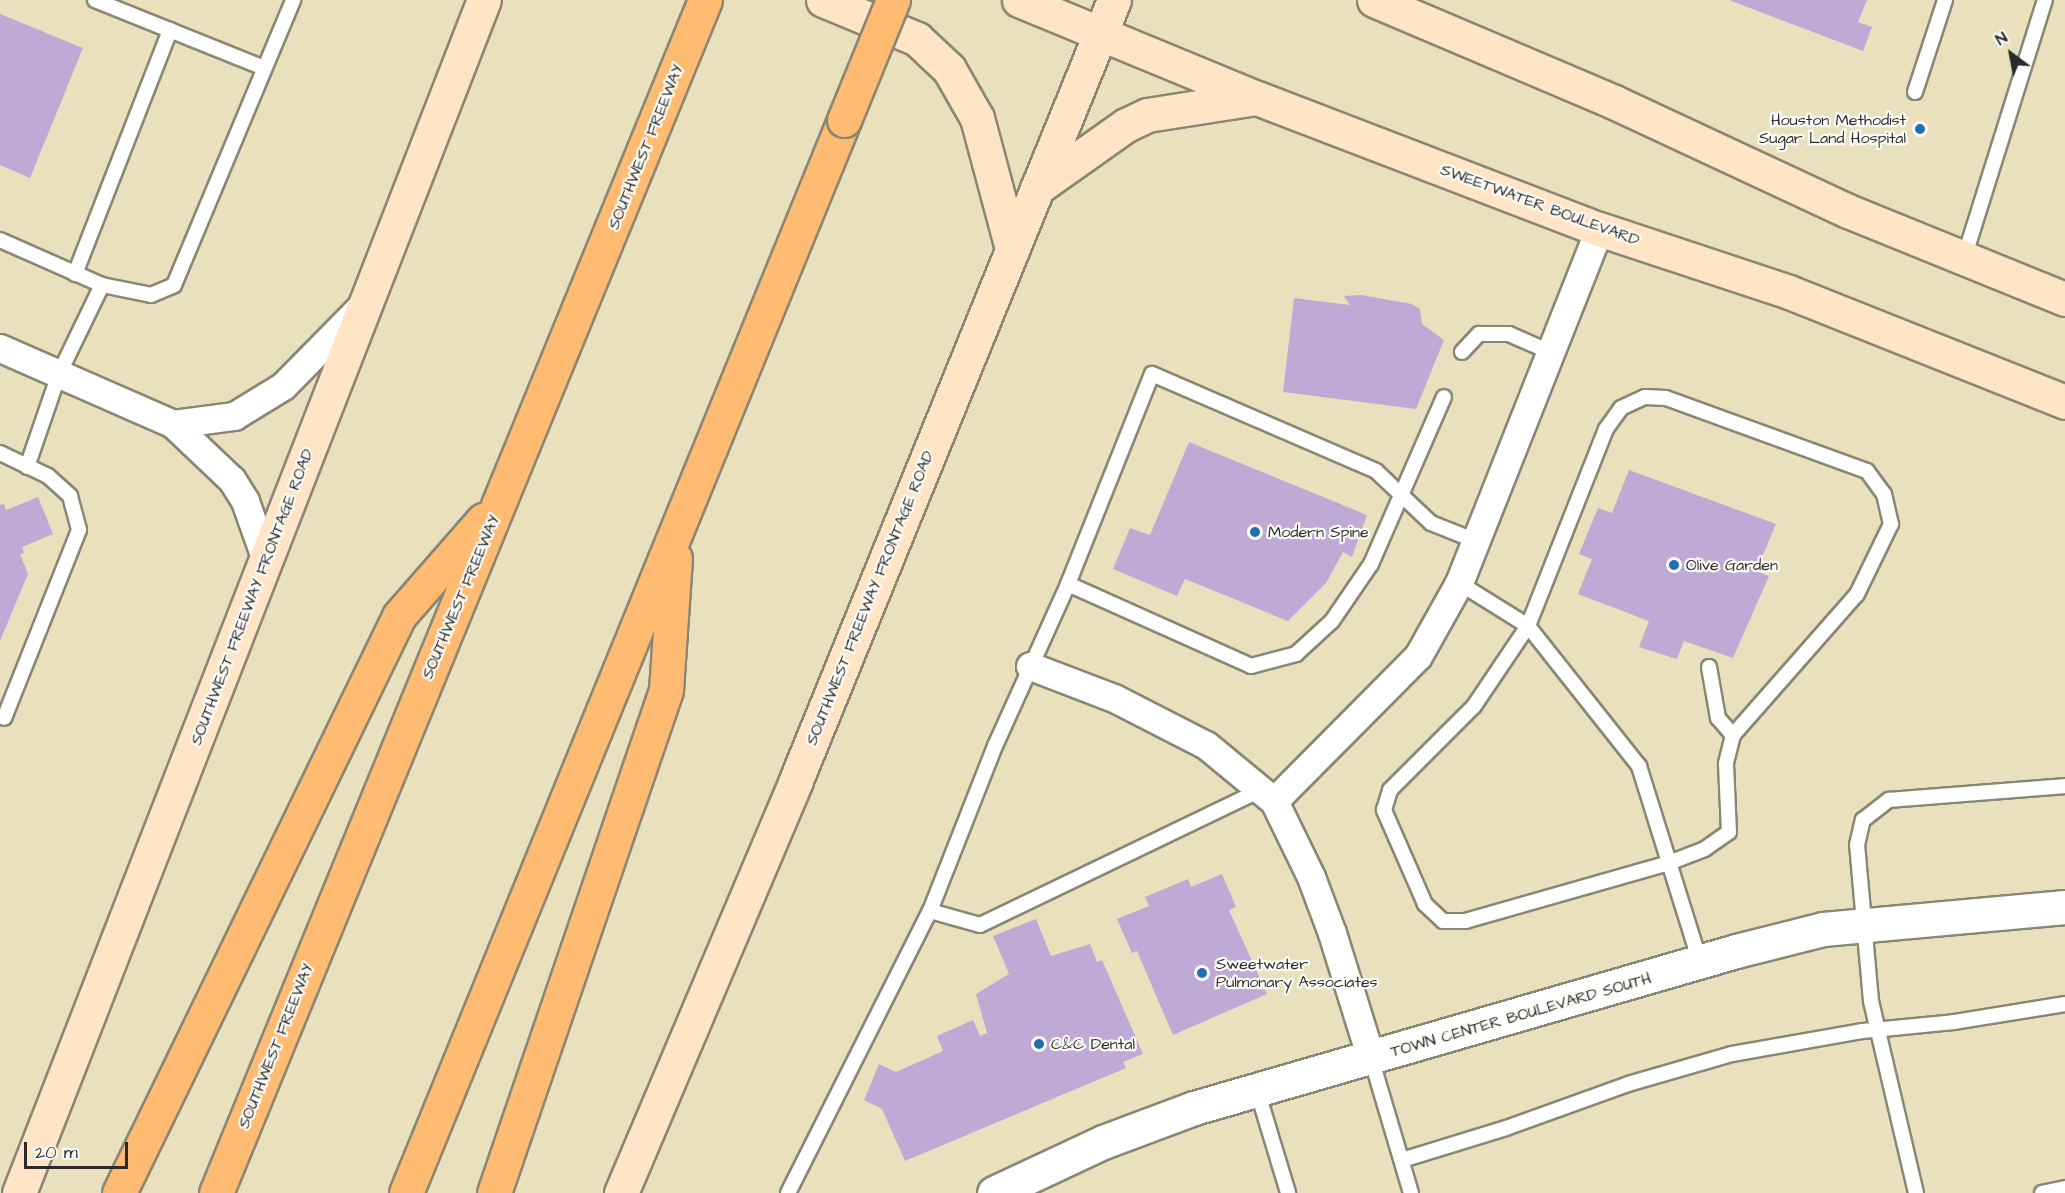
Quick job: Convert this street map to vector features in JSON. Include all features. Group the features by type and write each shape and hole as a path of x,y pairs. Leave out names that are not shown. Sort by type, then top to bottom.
{"highway":[{"name":"SOUTHWEST FREEWAY","path":"216,1193 705,0"},
{"path":"406,1193 893,0"},
{"path":"119,1193 399,616 502,498"},
{"path":"494,1193 666,690 677,528"}],"main road":[{"name":"SOUTHWEST FREEWAY FRONTAGE ROAD","path":"19,1193 484,0"},
{"path":"823,0 917,39 949,69 977,118 1012,249"},
{"name":"SWEETWATER BOULEVARD","path":"1019,0 1257,98 1599,229 1789,292 2065,402"},
{"name":"SOUTHWEST FREEWAY FRONTAGE ROAD","path":"621,1193 778,823 1114,0"},
{"path":"1374,0 1614,102 1795,188 1963,260 2065,299"},
{"path":"1037,188 1126,125 1147,116 1169,109 1257,98"}],"street":[{"path":"1267,796 1418,656 1459,583 1599,229"},
{"path":"173,424 234,416 283,386 367,300"},
{"path":"0,348 173,424 232,480 244,501 266,560"},
{"path":"1030,666 1114,698 1206,745 1267,796 1311,877 1332,933 1371,1058"},
{"name":"TOWN CENTER BOULEVARD SOUTH","path":"994,1193 1103,1142 1194,1108 1700,962 1823,929 2065,907"}],"lane":[{"path":"94,0 264,68"},
{"path":"0,240 102,285 151,295 174,285 293,0"},
{"path":"1915,92 1946,0"},
{"path":"1963,260 2045,0"},
{"path":"75,274 170,30"},
{"path":"27,467 59,374 102,285"},
{"path":"1462,352 1479,334 1509,334 1550,352"},
{"path":"788,1193 930,911 1030,666 1068,584 1152,374 1376,471 1431,523 1476,541"},
{"path":"1068,584 1251,666 1296,654 1332,621 1371,564 1444,397"},
{"path":"1645,397 1666,398 1867,471 1884,494 1891,524 1879,554 1857,594 1733,735 1726,764 1730,832 1705,849 1669,863 1466,921 1443,921 1425,904 1384,810 1390,790 1474,706 1528,626 1606,429 1621,408 1645,397"},
{"path":"0,453 48,476 70,496 79,530 4,718"},
{"path":"1459,583 1528,626 1639,766 1700,962"},
{"path":"1709,667 1718,718 1733,735"},
{"path":"1916,1193 1876,1029 1862,925 1857,845 1863,820 1889,800 2065,786"},
{"path":"930,911 980,925 1267,796"},
{"path":"1402,1160 1506,1128 1628,1084 1732,1054 1876,1029 1954,1022 2065,1004"},
{"path":"1371,1058 1411,1193"},
{"path":"1257,1090 1288,1193"},
{"path":"2042,1193 2065,1188"}],"building":[{"path":"1729,0 1867,0 1858,22 1872,27 1863,51"},
{"path":"0,14 83,48 30,178 0,165"},
{"path":"1361,295 1412,304 1420,309 1422,324 1444,340 1416,409 1283,392 1294,298 1350,305 1344,296"},
{"name":"Modern Spine","path":"1189,442 1367,515 1352,557 1343,552 1326,583 1288,621 1185,579 1177,596 1113,569 1130,528 1150,535"},
{"name":"Olive Garden","path":"1629,470 1776,524 1756,571 1769,576 1733,658 1684,641 1677,659 1639,647 1649,621 1578,594 1592,559 1579,554 1598,508 1612,513"},
{"path":"38,497 53,534 22,547 24,553 20,554 28,574 0,641 0,505 4,504 6,510"},
{"name":"Sweetwater Pulmonary Associates","path":"1222,874 1236,907 1229,910 1267,994 1173,1035 1137,951 1132,953 1117,919 1149,906 1145,897 1188,879 1191,887"},
{"name":"C&C Dental","path":"1036,919 1051,956 1090,944 1097,962 1102,960 1143,1054 1123,1062 1126,1068 905,1161 882,1109 864,1100 879,1064 896,1072 943,1051 937,1036 973,1020 980,1036 987,1033 976,994 1009,974 993,936"}],"place":[{"name":"Houston Methodist Sugar Land Hospital","path":"1920,129"},
{"name":"Modern Spine","path":"1255,532"},
{"name":"Olive Garden","path":"1674,565"},
{"name":"Sweetwater Pulmonary Associates","path":"1202,973"},
{"name":"C&C Dental","path":"1039,1044"}]}
